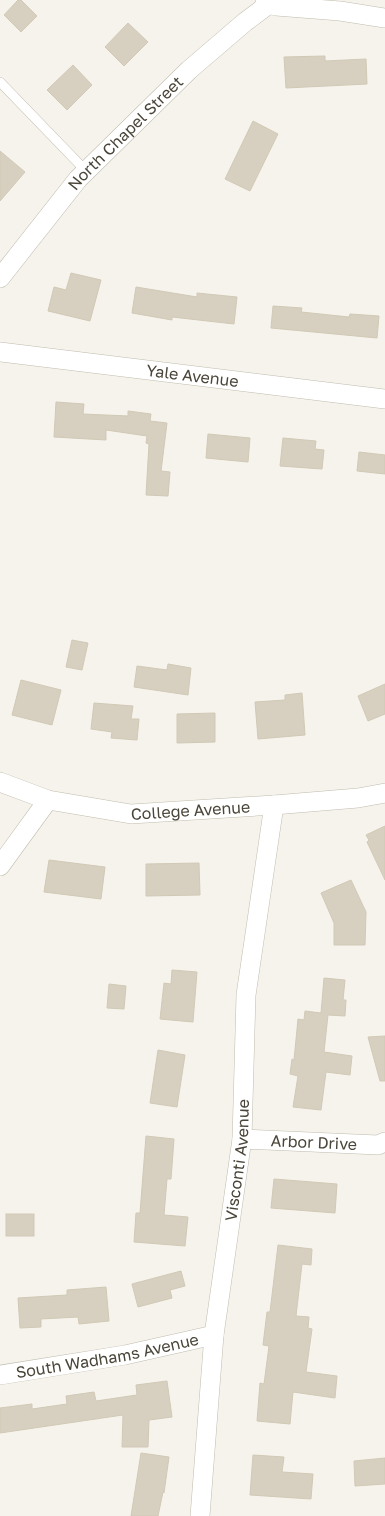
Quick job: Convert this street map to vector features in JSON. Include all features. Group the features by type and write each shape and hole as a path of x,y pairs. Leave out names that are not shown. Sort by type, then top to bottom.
{"street":[{"path":"267,2 289,8 340,11 385,18"},
{"name":"North Chapel Street","path":"0,278 86,170 189,70 267,2"},
{"name":"Yale Avenue","path":"0,352 385,400"},
{"name":"College Avenue","path":"0,782 48,800 131,814 274,806 358,798 385,792"},
{"path":"0,866 48,800"},
{"name":"Visconti Avenue","path":"200,1516 214,1335 242,1139 246,995 274,806"},
{"name":"Arbor Drive","path":"242,1139 378,1145 385,1142"},
{"name":"South Wadhams Avenue","path":"0,1375 125,1355 214,1335"}],"lane":[{"path":"0,82 86,170"}],"building":[{"path":"18,0 21,0 37,16 21,32 4,15"},
{"path":"128,23 148,42 124,66 105,47"},
{"path":"325,56 325,61 366,59 367,84 286,88 284,57"},
{"path":"73,65 92,85 67,110 47,90"},
{"path":"253,121 278,134 250,191 225,179"},
{"path":"0,151 25,172 0,201"},
{"path":"71,273 101,280 90,321 48,311 54,287 66,290"},
{"path":"136,287 197,297 197,293 237,297 234,324 172,317 172,320 132,313"},
{"path":"273,306 302,308 301,312 349,317 350,314 379,316 377,338 271,328"},
{"path":"56,402 84,404 83,414 128,416 128,411 151,414 150,421 167,423 161,471 170,472 168,496 146,495 149,444 146,443 147,436 106,430 106,440 54,437"},
{"path":"208,434 250,438 248,462 206,458"},
{"path":"283,438 316,441 315,449 324,450 322,469 280,466"},
{"path":"359,452 385,455 385,474 357,471"},
{"path":"72,640 88,643 82,670 66,667"},
{"path":"168,664 191,668 188,695 134,687 137,666 167,670"},
{"path":"21,680 61,690 52,725 12,715"},
{"path":"385,684 385,714 368,721 358,696"},
{"path":"302,693 305,735 258,739 255,702 285,700 285,695"},
{"path":"94,703 133,706 131,719 139,719 137,740 111,738 112,732 91,729"},
{"path":"215,713 215,742 177,743 177,714"},
{"path":"385,826 385,880 367,842 369,840 366,835"},
{"path":"49,860 105,867 101,899 44,892"},
{"path":"199,863 200,895 146,896 146,864"},
{"path":"351,880 366,912 365,945 334,945 334,923 321,893"},
{"path":"172,970 197,972 193,1022 160,1019 164,983 171,984"},
{"path":"324,978 345,980 343,1000 346,1000 345,1016 328,1015 324,1052 352,1056 350,1075 326,1072 321,1110 293,1107 298,1076 290,1074 292,1059 294,1060 298,1019 304,1020 305,1011 321,1013"},
{"path":"109,984 126,986 124,1009 107,1008"},
{"path":"385,1036 385,1081 380,1081 368,1037"},
{"path":"158,1050 185,1055 177,1107 150,1103"},
{"path":"146,1136 174,1139 171,1179 167,1179 164,1215 188,1217 185,1246 134,1242 136,1213 140,1213"},
{"path":"274,1179 337,1184 335,1213 271,1208"},
{"path":"6,1214 34,1214 34,1236 6,1236"},
{"path":"278,1245 312,1249 311,1265 302,1264 296,1316 309,1317 308,1328 312,1329 306,1372 337,1376 335,1398 293,1392 290,1424 257,1421 260,1383 264,1384 269,1346 263,1345 267,1312 270,1312"},
{"path":"181,1271 185,1286 170,1290 172,1298 138,1307 132,1284"},
{"path":"106,1287 109,1321 79,1324 78,1317 41,1319 41,1327 20,1328 18,1298 67,1295 67,1290"},
{"path":"167,1381 172,1417 149,1420 148,1447 122,1447 123,1415 0,1433 0,1408 32,1404 32,1409 67,1404 66,1396 94,1392 96,1401 137,1395 136,1385"},
{"path":"141,1453 169,1457 164,1493 158,1516 131,1516"},
{"path":"253,1455 284,1457 282,1472 313,1474 311,1499 250,1495"},
{"path":"385,1458 385,1484 355,1486 354,1461"}]}
